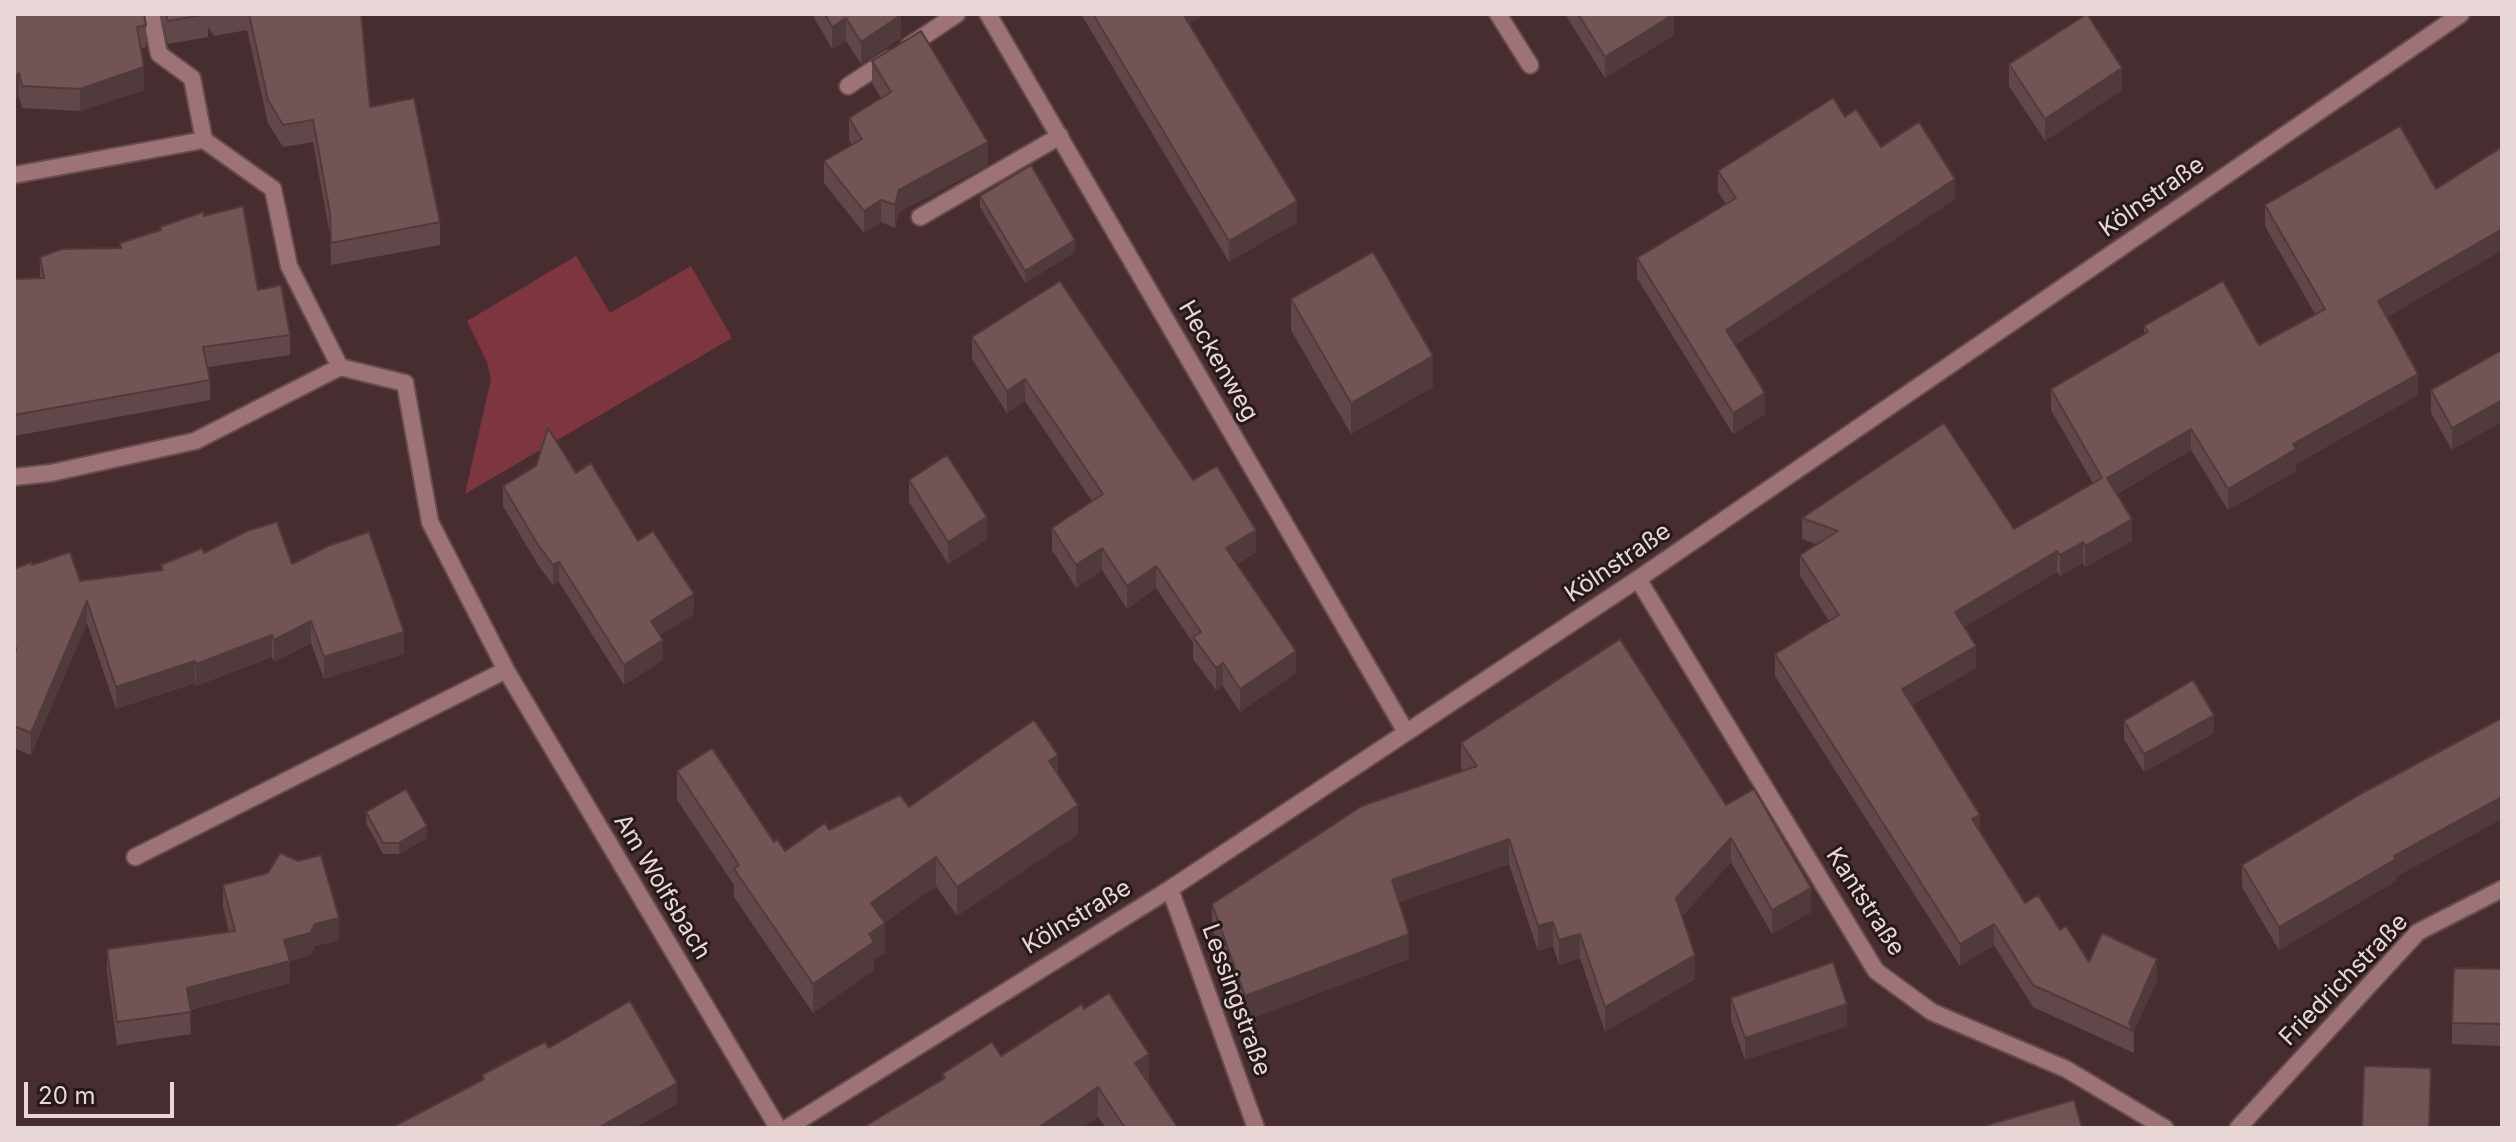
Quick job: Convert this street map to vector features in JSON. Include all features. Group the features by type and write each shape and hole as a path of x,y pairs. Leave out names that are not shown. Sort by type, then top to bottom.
{"street":[{"path":"14,477 51,473 195,441 340,367 289,266 273,189 204,140 192,78 159,54 151,14"},
{"path":"848,86 957,14"},
{"name":"Heckenweg","path":"988,14 1406,732"},
{"path":"1498,14 1530,65"},
{"name":"Kölnstraße","path":"787,1128 1170,889 1638,579 2461,14"},
{"path":"920,217 1060,136"},
{"path":"14,175 204,140"},
{"name":"Am Wolfsbach","path":"340,367 405,383 430,522 506,670 778,1128"},
{"name":"Kantstraße","path":"1638,579 1876,971 1932,1012 2066,1069 2165,1128"},
{"path":"135,857 506,670"},
{"name":"Lessingstraße","path":"1170,889 1256,1128"},
{"name":"Friedrichstraße","path":"2238,1128 2418,932 2502,889"}],"shaded area":[{"path":"576,256 610,313 691,266 732,338 465,494 491,379 487,362 467,321"}],"building":[{"path":"14,14 144,14 146,25 137,27 144,67 80,89 22,86 19,73 14,77"},
{"path":"166,14 208,14 168,21"},
{"path":"249,14 361,14 370,107 414,98 440,222 331,243 330,213 313,120 283,125 268,100"},
{"path":"825,14 901,15 861,42 846,18 832,27"},
{"path":"1093,14 1183,14 1297,201 1229,241"},
{"path":"1578,14 1674,14 1605,57"},
{"path":"2087,14 2122,68 2045,119 2009,64"},
{"path":"921,31 988,142 899,190 895,205 881,200 864,211 824,161 862,139 849,118 891,92 872,61"},
{"path":"1833,98 1845,117 1856,109 1881,147 1919,122 1955,179 1726,330 1765,393 1733,413 1637,258 1736,198 1718,171"},
{"path":"2400,126 2436,189 2502,147 2502,229 2378,301 2418,374 2293,444 2296,449 2228,489 2191,429 2107,478 2132,519 2085,546 2083,542 2060,555 2057,551 1955,612 1976,646 1902,689 1980,815 1972,819 2025,903 2038,895 2060,930 2066,926 2089,962 2102,933 2157,959 2129,1023 2134,1031 2033,985 1994,924 1960,944 1775,654 1839,615 1800,555 1838,531 1802,518 1944,423 2014,529 2102,478 2051,389 2148,332 2144,326 2223,281 2259,345 2325,309 2265,205"},
{"path":"1031,165 1075,240 1025,271 980,196"},
{"path":"243,206 258,290 281,285 290,335 203,347 210,380 14,415 14,279 44,278 40,257 62,249 121,248 120,243 203,212 204,216"},
{"path":"1373,252 1433,356 1351,403 1291,299"},
{"path":"1060,281 1193,480 1217,466 1256,530 1226,548 1296,651 1240,689 1223,663 1216,668 1193,637 1201,632 1156,566 1127,586 1102,548 1076,565 1052,528 1103,494 1025,379 1007,391 972,337"},
{"path":"2502,350 2502,400 2452,428 2431,390"},
{"path":"548,428 576,473 591,463 638,541 653,531 694,594 651,621 663,640 624,665 559,562 553,565 538,545 503,486 536,466"},
{"path":"947,455 987,517 948,542 909,480"},
{"path":"277,522 292,564 328,546 369,532 404,632 324,657 311,621 274,640 272,635 196,664 195,661 116,687 87,601 31,733 14,726 14,569 70,552 80,581 163,570 161,565 202,548 204,553 247,531"},
{"path":"1620,639 1726,805 1754,789 1811,888 1772,910 1731,838 1676,898 1695,955 1605,1007 1580,934 1559,940 1553,922 1538,926 1509,839 1392,880 1409,934 1245,996 1212,904 1362,806 1477,766 1461,743"},
{"path":"2193,680 2214,715 2144,754 2124,721"},
{"path":"2502,718 2502,797 2394,856 2396,859 2279,927 2242,865 2364,792"},
{"path":"1034,720 1058,755 1049,761 1078,805 957,887 936,857 871,903 885,923 869,934 874,942 813,984 734,869 739,865 677,771 712,748 774,842 777,839 785,851 825,823 829,830 900,795 909,807"},
{"path":"406,789 427,826 399,843 383,843 366,812"},
{"path":"280,853 298,861 321,855 339,918 315,924 310,933 284,940 290,961 187,988 191,1012 117,1022 107,949 235,931 223,885 268,873"},
{"path":"1833,962 1847,1004 1745,1038 1731,998"},
{"path":"2454,968 2502,969 2502,1024 2452,1023"},
{"path":"1109,993 1149,1054 1135,1063 1178,1128 1125,1128 1098,1087 1038,1128 862,1128 945,1078 942,1074 992,1042 1001,1056 1082,1004 1084,1009"},
{"path":"630,1001 677,1083 598,1128 391,1128 484,1079 482,1075 527,1051 545,1042 549,1048"},
{"path":"2364,1066 2431,1068 2429,1128 2362,1128"},
{"path":"2074,1100 2082,1128 1977,1128"}]}
